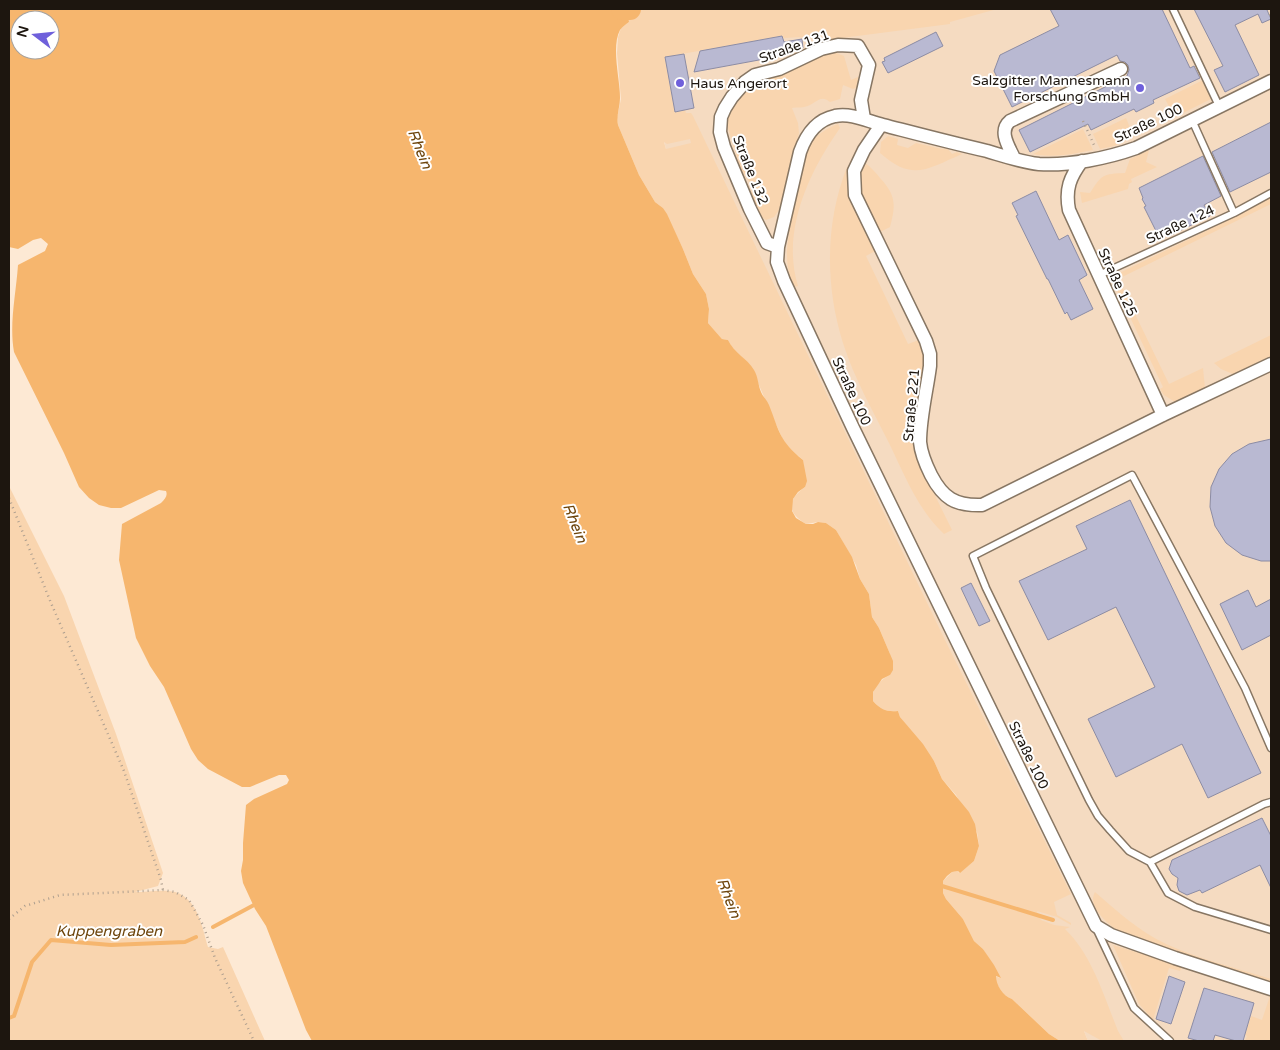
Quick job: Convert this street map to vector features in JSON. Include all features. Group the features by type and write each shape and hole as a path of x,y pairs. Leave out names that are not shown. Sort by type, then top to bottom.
{"street":[{"name":"Straße 131","path":"732,97 745,82 755,75 779,69 821,49 838,45 858,46 869,65 861,100 864,119"},
{"path":"1014,158 1006,140 1005,125 1121,69"},
{"name":"Straße 100","path":"1096,926 796,307 777,262 778,246 796,167 805,139 813,128 824,120 846,115 1037,164 1082,161 1114,155 1136,148 1271,81"},
{"name":"Straße 132","path":"732,97 721,117 720,132 724,148 767,243 778,246"},
{"name":"Straße 221","path":"881,125 864,150 854,171 855,195 928,348 930,366 920,443 926,466 936,486 945,496 969,506 982,505 1271,364"},
{"name":"Straße 125","path":"1082,161 1074,171 1067,187 1068,210 1164,415"},
{"path":"1096,926 1120,938 1271,989"}],"lane":[{"path":"1173,9 1219,106"},
{"path":"1192,119 1234,213"},
{"name":"Straße 124","path":"1099,275 1234,213 1271,193"},
{"path":"1271,748 1245,688 1132,475 974,556 986,588 1098,816 1129,851 1150,862 1168,893 1195,907 1271,930"},
{"path":"1150,862 1271,802"},
{"path":"1096,926 1134,1008 1170,1041"}],"path":[{"path":"1083,121 1097,151"},
{"path":"9,498 51,603 124,771 163,890"},
{"path":"9,920 25,906 60,895 163,890 175,892 190,900 203,925 254,1041"}],"shaded area":[{"path":"627,9 997,9 950,22 950,24 834,39 824,39 824,36 783,38 782,36 665,57 675,112 685,110 686,113 691,113 693,116 943,636 1071,894 1054,902 1057,915 1071,923 1071,925 1057,917 1037,911 1041,920 1054,925 1070,927 1065,929 1090,963 1118,1031 1124,1041 1102,1041 1084,1031 1088,1041 1060,1041 1049,1034 1000,990 995,976 1000,978 983,949 974,941 963,919 943,893 943,881 952,872 958,871 959,873 974,861 979,846 977,832 956,795 942,779 934,761 900,717 898,711 884,710 873,701 874,689 883,679 890,675 890,654 872,617 869,594 860,579 856,565 836,530 826,523 806,524 792,511 791,506 794,497 805,487 803,460 783,440 750,365 731,346 728,340 722,339 708,323 709,309 706,294 693,274 663,208 655,202 639,175 618,125 617,118 621,99 617,53 618,37 621,28 629,22","holes":["690,139 691,143 666,149 664,142 667,144"]},
{"path":"909,9 1271,9 1271,1041 1088,1041 1025,881 666,149 664,141 662,32"},
{"path":"822,52 834,52 844,56 851,80 858,77 858,87 853,89 843,85 840,99 830,102 820,99 808,106 792,108 798,123 799,133 781,207 774,217 766,220 759,215 749,197 754,186 746,178 740,167 727,125 729,114 743,95 754,85"},
{"path":"1203,80 1211,99 1175,117 1165,99"},
{"path":"1126,118 1134,137 1114,146 1100,149 1093,134"},
{"path":"838,124 840,128 818,164 801,203 793,244 798,286 794,287 788,267 787,254 796,196 804,162 812,141 824,131"},
{"path":"1083,129 1093,150 1055,156 1033,154"},
{"path":"888,136 898,139 897,145 908,148 916,143 947,149 952,154 957,152 962,154 929,168 911,170 902,168 880,153 881,142"},
{"path":"1149,150 1146,162 1157,167 1131,179 1132,182 1129,184 1128,189 1082,203 1080,192 1090,193 1097,182 1104,176 1125,173 1130,159"},
{"path":"865,163 885,184 892,195 894,206 890,227 878,233 858,189 861,165"},
{"path":"847,167 849,168 848,178 851,200 875,251 866,256 908,344 919,340 924,350 925,358 917,459 952,530 944,534 919,503 906,479 853,369 837,321 831,277 831,232 840,188"},
{"path":"1271,197 1271,204 1118,279 1169,384 1203,368 1205,388 1175,402 1164,395 1160,389 1163,387 1111,277 1241,214 1241,212"},
{"path":"1271,335 1271,356 1233,374 1221,369 1214,363"},
{"path":"9,486 64,596 116,734 163,873 158,886 135,892 170,891 183,896 189,901 198,915 208,947 218,949 223,947 265,1041 9,1041"},
{"path":"1095,892 1129,921 1156,939 1191,954 1271,979 1271,983 1129,938 1103,919 1094,905"},
{"path":"1113,945 1182,966 1180,971 1169,968 1153,1020 1139,1004"},
{"path":"1270,996 1271,1041 1245,1041 1251,1016 1262,1020"}],"water":[{"name":"Rhein","path":"9,9 627,9 629,22 620,30 616,45 620,98 617,118 618,125 639,175 655,202 667,214 693,274 706,294 709,309 708,323 722,339 728,340 754,370 761,392 769,405 781,436 789,447 803,460 807,481 805,487 793,499 792,511 796,518 806,524 826,523 836,530 852,557 860,579 869,594 872,617 879,628 893,661 893,670 890,675 882,679 873,692 873,701 884,710 898,711 900,717 923,744 934,761 942,779 969,812 975,824 979,846 974,861 960,873 958,871 952,872 947,876 943,881 943,893 963,919 974,941 983,949 994,965 1001,978 996,976 997,983 1003,993 1012,999 1049,1034 1060,1041 312,1041 266,926 255,909 243,883 241,871 246,805 254,799 287,784 289,780 286,775 279,775 250,787 242,787 208,769 198,760 191,749 164,687 150,666 136,638 119,560 122,524 161,503 167,493 166,491 159,490 121,508 111,508 99,505 79,487 14,352 13,320 18,265 45,251 48,244 41,238 33,240 18,249 9,247"}],"building":[{"path":"1050,9 1162,9 1190,68 1194,66 1200,78 1153,100 1154,103 1136,112 1134,109 1091,130 1088,124 1030,152 1019,130 1127,76 1129,70 1128,65 1120,61 1117,55 1012,107 994,71 1000,55 1059,26"},
{"path":"1194,9 1269,9 1267,10 1271,19 1262,23 1258,14 1235,25 1259,75 1225,92 1214,70 1223,66"},
{"path":"936,32 943,46 888,73 882,62 885,61 884,58"},
{"path":"782,36 784,42 802,39 803,48 786,55 694,72 700,51"},
{"name":"Haus Angerort","path":"684,54 694,108 675,112 665,57"},
{"path":"1271,122 1271,172 1230,192 1212,152"},
{"path":"1203,156 1221,196 1204,205 1210,216 1171,235 1167,228 1157,233 1144,207 1146,206 1139,188"},
{"path":"1036,191 1059,240 1068,235 1087,275 1079,280 1093,309 1071,320 1067,312 1065,314 1047,279 1016,216 1018,215 1012,203"},
{"path":"1271,439 1271,561 1261,561 1242,555 1226,543 1215,526 1210,507 1211,487 1219,469 1232,454 1249,444"},
{"path":"1130,500 1261,773 1208,798 1182,744 1116,777 1088,719 1155,687 1116,607 1048,640 1019,581 1087,549 1076,526"},
{"path":"971,583 990,621 979,626 961,588"},
{"path":"1248,590 1256,607 1271,599 1271,635 1242,650 1220,604"},
{"path":"1262,818 1271,836 1271,888 1260,865 1202,893 1200,890 1187,895 1179,891 1177,885 1178,878 1169,869 1172,860"},
{"path":"1169,976 1185,982 1171,1024 1156,1019"},
{"path":"1204,988 1254,1003 1243,1041 1215,1035 1213,1041 1199,1041 1188,1038"}],"waterway":[{"path":"622,9 630,9"},
{"path":"942,886 1053,920"},
{"name":"Kuppengraben","path":"213,927 254,905"},
{"name":"Kuppengraben","path":"9,1018 14,1016 32,962 51,940 111,945 185,942 196,937"}],"place":[{"name":"Haus Angerort","path":"680,83"},
{"name":"Salzgitter Mannesmann Forschung GmbH","path":"1140,88"}]}
